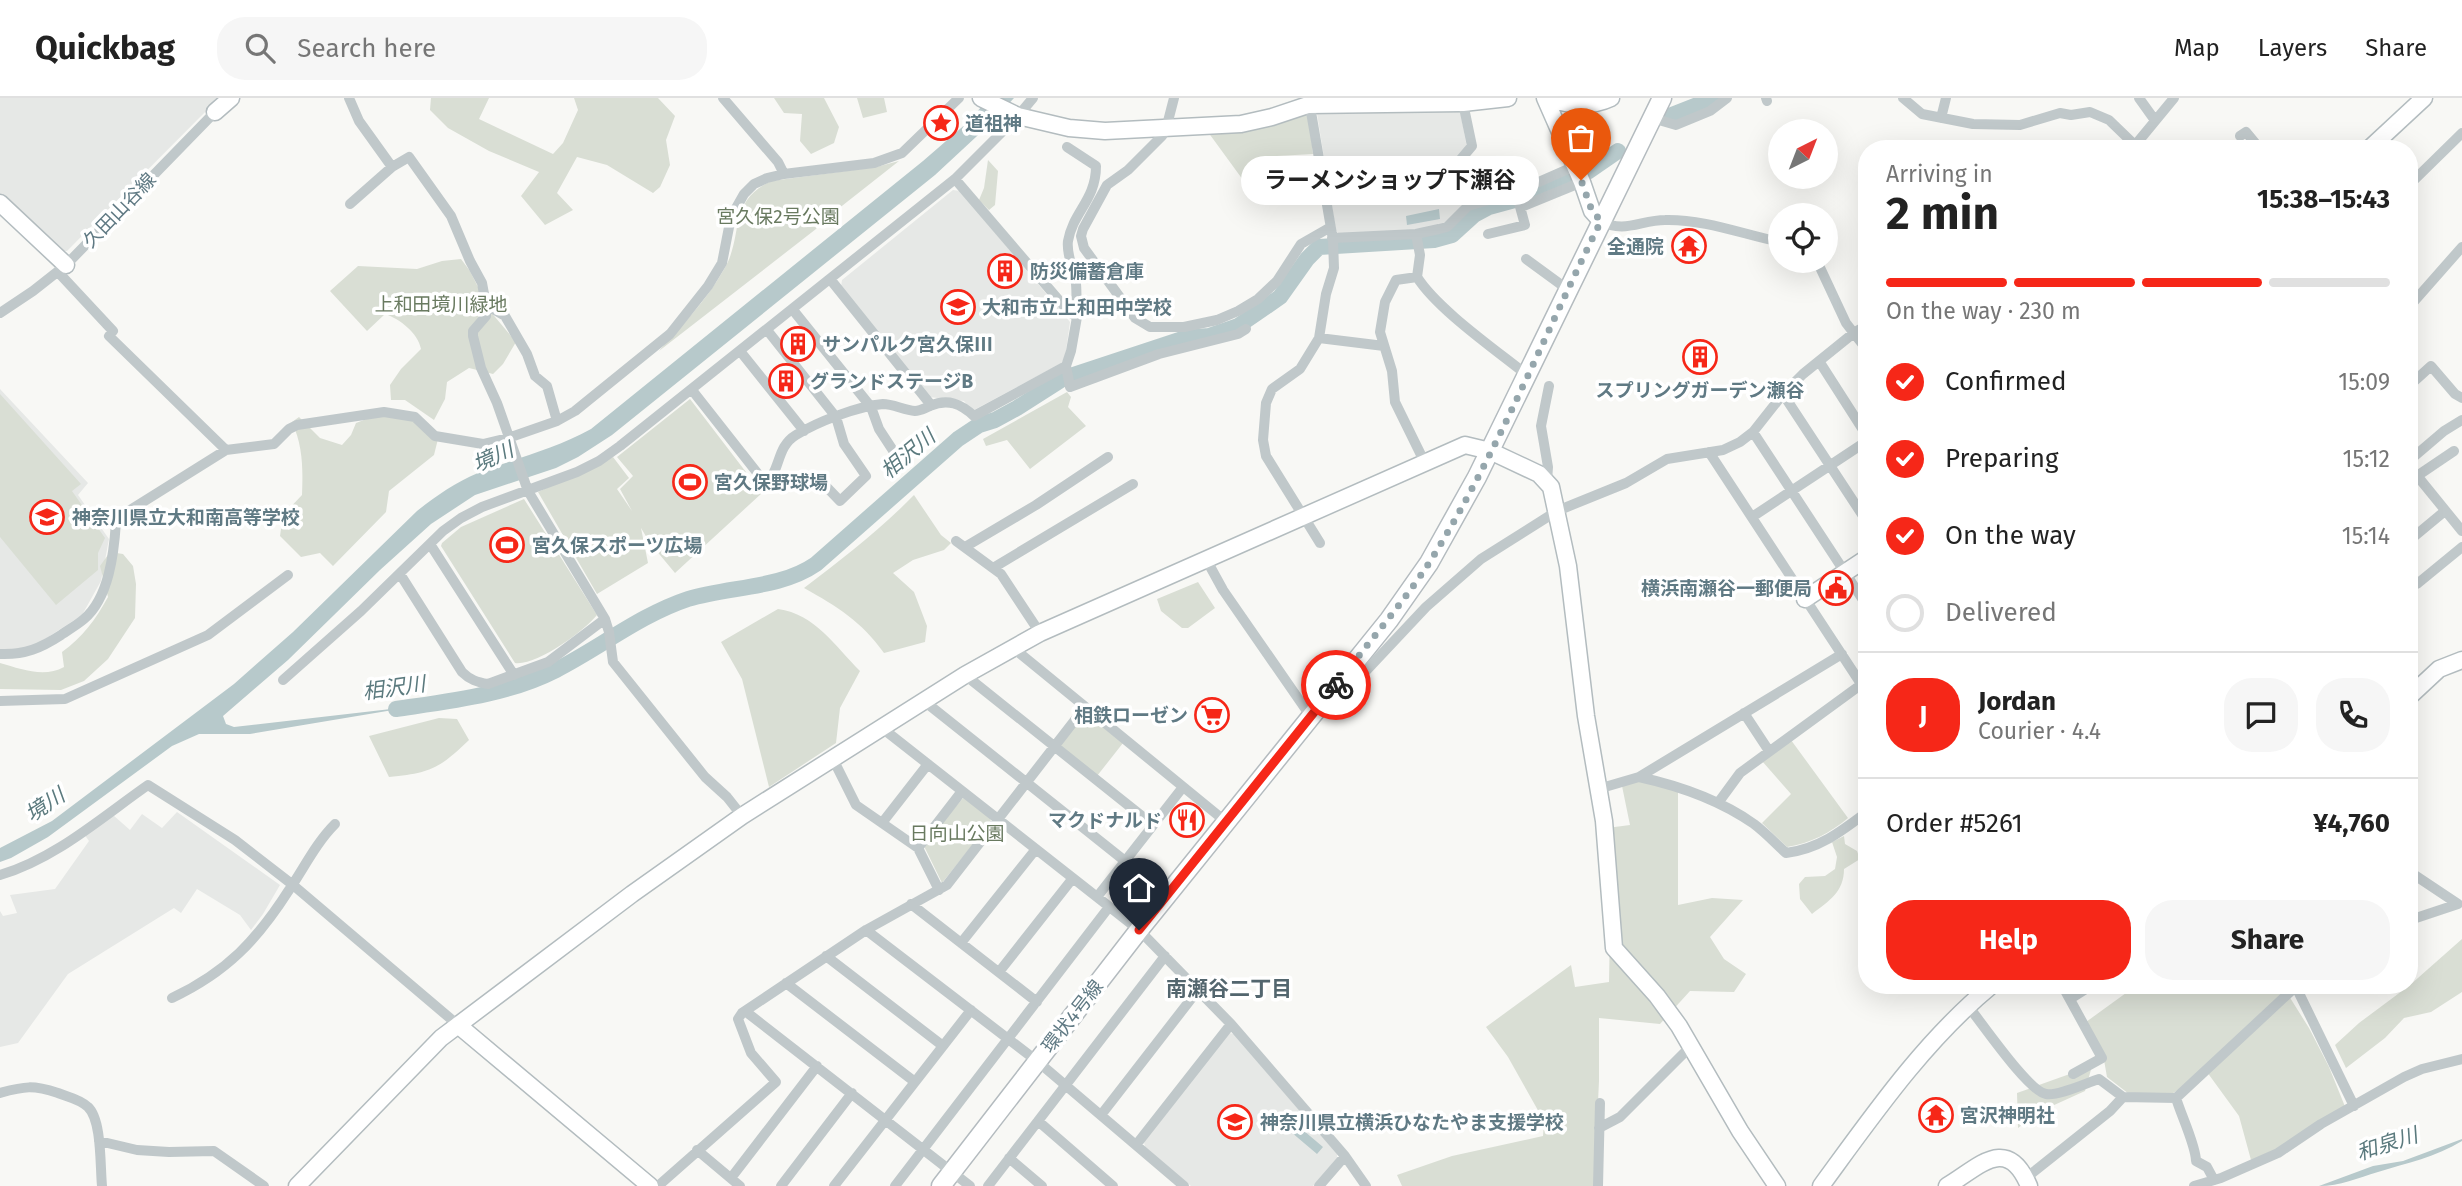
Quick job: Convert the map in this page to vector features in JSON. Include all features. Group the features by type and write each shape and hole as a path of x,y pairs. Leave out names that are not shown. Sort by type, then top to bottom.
{"main road":[{"name":"環状4号線","path":"941,1186 1225,821 1410,592 1454,521 1490,451 1662,98"}],"street":[{"name":"久田山谷線","path":"0,313 62,268 231,98"},
{"path":"349,98 359,121 392,167"},
{"path":"723,98 778,162 784,174"},
{"path":"0,654 39,649 86,618 98,601 107,578 119,517 226,450 274,444 289,429 298,425 384,412 415,417 435,436 483,444 557,421 575,411 670,334 708,286 722,263 731,217 744,194 754,184 767,177 874,163 902,153 959,98"},
{"path":"981,98 1016,115 1068,127 1105,131 1216,127 1256,121 1314,101 1464,103 1508,98"},
{"path":"283,680 461,517 599,461 692,390 955,179 1033,98"},
{"path":"1174,98 1166,129 1128,170 1107,185 1081,236 1084,248 1128,310 1142,323 1159,328 1184,327 1217,320 1238,311 1258,299 1277,281 1301,244 1332,239 1417,239 1447,226 1468,206 1519,200 1579,174"},
{"path":"1547,98 1589,105 1611,98"},
{"path":"1547,98 1592,211 1601,221 1618,228 1651,221 1683,221 1768,239"},
{"path":"1650,123 1676,125 1710,111 1727,98"},
{"path":"1903,98 1922,114 1973,124 2020,125 2060,113 2071,115 2090,111 2109,120 2129,140"},
{"path":"1941,118 1946,98"},
{"path":"2139,98 2154,120"},
{"path":"2141,140 2174,98"},
{"path":"2379,140 2424,98"},
{"path":"1314,101 1311,112 1332,239 1334,268 1326,294 1319,338 1300,369 1272,389 1266,403 1263,440 1266,456 1320,543"},
{"path":"1464,103 1472,146 1461,159 1468,206"},
{"path":"1068,127 1066,150 1096,166 1093,189 1074,223 1068,242 1076,285 1077,317 1067,370 1070,387 1159,354 1238,334 1246,329"},
{"path":"2240,136 2246,132 2253,140"},
{"path":"2418,176 2462,132"},
{"path":"350,204 392,167 409,157 451,216 485,292 486,316 473,331 473,336 481,368 527,489 605,619 613,662 705,777 727,797 742,816"},
{"path":"1519,200 1579,174"},
{"path":"955,179 1069,312 1077,317"},
{"path":"1488,234 1525,225 1519,200"},
{"path":"0,203 62,268 113,331 109,336 226,450"},
{"path":"1417,239 1420,255 1417,277 1424,288 1527,375"},
{"path":"2418,297 2462,247"},
{"path":"1526,259 1567,289"},
{"path":"1823,273 1846,323 1858,336"},
{"path":"1417,277 1396,280 1385,302 1380,332 1392,371 1395,402 1424,461"},
{"path":"830,279 931,405"},
{"path":"486,305 505,316 527,354 535,376 547,386 557,421"},
{"path":"793,310 871,407 879,429 894,452"},
{"path":"767,330 836,417 844,444 866,476 841,501 816,476"},
{"path":"1350,666 1363,674 1426,607 1481,559 1557,511 1626,483 1667,459 1723,450 1740,442 1753,432 1783,394 1858,330"},
{"path":"1319,338 1384,346"},
{"path":"740,351 804,431"},
{"path":"1819,361 1858,424"},
{"path":"2418,378 2431,366 2455,394 2462,398"},
{"path":"692,390 766,484 773,477 783,447 795,435 836,417 885,404 914,411 943,402 958,404 974,416 1067,370"},
{"path":"1547,481 1548,467 1541,426 1549,386"},
{"path":"1783,394 1858,508"},
{"path":"2418,453 2462,420"},
{"path":"1753,432 1858,592"},
{"path":"297,1186 441,1038 632,894 742,816 1012,647 1465,445 1490,451 1539,474 1547,481 1553,493 1568,566 1586,716 1606,834 1614,948 1666,1007 1751,1149 1777,1186"},
{"path":"1752,517 1858,445"},
{"path":"2418,469 2454,451"},
{"path":"1709,452 1858,676"},
{"path":"1040,633 1001,574 960,544 1036,505 1108,457"},
{"path":"2418,478 2462,531"},
{"path":"993,568 1133,484"},
{"path":"2418,533 2445,511"},
{"path":"430,544 513,675"},
{"path":"2418,583 2462,547"},
{"path":"1206,559 1223,590 1311,717"},
{"path":"1805,599 1858,564"},
{"path":"400,574 462,672 468,679 488,684 548,662 605,619"},
{"path":"0,701 65,699 208,635 288,575"},
{"path":"1410,592 1420,598 1426,607"},
{"path":"1012,647 1225,821"},
{"path":"1598,789 1639,777 1842,654"},
{"path":"2418,689 2439,669 2462,660"},
{"path":"965,675 1153,825"},
{"path":"1718,803 1740,773 1858,691"},
{"path":"924,701 1125,861"},
{"path":"658,1186 776,1082 751,1053 746,1042 738,1019 745,1011 866,930 947,885 1085,707"},
{"path":"1744,713 1769,751"},
{"path":"882,728 1139,930 1231,1024 1345,1156 1366,1186"},
{"path":"832,759 856,805 918,848 939,890"},
{"path":"882,823 928,764"},
{"path":"1639,777 1674,785 1718,803 1755,825 1786,853 1802,851 1830,839 1858,819"},
{"path":"0,875 15,871 54,851 148,785 235,840 293,885 650,1186"},
{"path":"1097,897 1183,787"},
{"path":"918,848 962,791"},
{"path":"172,998 189,990 239,955 263,927 335,824"},
{"path":"961,943 1036,849"},
{"path":"2418,877 2460,904"},
{"path":"999,972 1073,878"},
{"path":"911,904 1037,1002"},
{"path":"2418,917 2460,904"},
{"path":"895,1186 1110,907"},
{"path":"866,930 1037,1061 1178,1184"},
{"path":"825,956 943,1046"},
{"path":"988,1186 1165,956"},
{"path":"786,984 915,1082"},
{"path":"1101,1115 1198,990"},
{"path":"1821,1186 1870,1118 1947,1027 1982,994"},
{"path":"2067,994 2102,1058 2073,1074"},
{"path":"2070,999 2078,994"},
{"path":"1968,1006 2018,1070 2040,1091 2053,1094 2099,1079 2123,1097 2176,1098 2286,994"},
{"path":"2297,994 2354,1106"},
{"path":"834,1186 971,1010"},
{"path":"745,1011 970,1186"},
{"path":"1136,1145 1231,1024"},
{"path":"1600,1128 1620,1117 1691,1045"},
{"path":"2194,1186 2278,1153 2320,1124 2404,1077 2421,1069 2462,1059"},
{"path":"731,1178 817,1066"},
{"path":"0,1093 36,1086 84,1104 93,1113 99,1141 102,1186"},
{"path":"781,1186 852,1093"},
{"path":"1947,1186 1992,1158 2004,1158 2027,1182 2123,1097"},
{"path":"2176,1098 2196,1150 2196,1161 2207,1167 2214,1180"},
{"path":"1598,1186 1600,1103"},
{"path":"1038,1121 1113,1186"},
{"path":"99,1141 145,1151 214,1151 264,1186"},
{"path":"697,1150 740,1186"},
{"path":"1319,1186 1345,1156"},
{"path":"1009,1158 1042,1186"}],"shaded area":[{"path":"0,98 219,98 67,251 59,251 0,196"},
{"path":"989,98 1014,98 935,175 612,435 556,468 475,495 431,524 288,660 223,716 226,724 234,727 417,706 250,734 199,734 172,746 48,837 0,862 0,848 52,821 234,684 293,632 424,505 470,477 549,448 591,429 923,161 968,122"},
{"path":"1320,110 1460,110 1467,148 1463,206 1443,224 1406,233 1341,236 1336,231 1317,114"},
{"name":"大和市立上和田中学校","path":"953,190 960,191 1070,322 1065,358 1060,364 972,411 964,401 929,397 841,287 842,280"},
{"path":"1439,209 1440,219 1407,225 1406,216"},
{"name":"神奈川県立大和南高等学校","path":"0,389 88,483 78,495 109,539 101,581 82,615 31,647 0,650"},
{"path":"177,812 280,885 251,930 240,915 197,889 181,913 174,908 68,974 18,1043 0,1047 0,911 3,916 17,913 10,895 55,889 89,841 84,834 113,815 130,830 142,814 162,828"},
{"name":"神奈川県立横浜ひなたやま支援学校","path":"1229,1033 1234,1034 1337,1154 1337,1158 1313,1186 1191,1186 1145,1147 1144,1142"},
{"path":"1297,1125 1323,1147 1317,1154 1291,1132"},
{"path":"2462,1139 2452,1147 2421,1159 2334,1185 2319,1186 2373,1166 2403,1161"}],"green space":[{"path":"431,98 489,98 479,119 553,154 563,143 578,110 574,98 658,98 675,116 666,140 670,165 660,187 653,193 607,165 577,157 557,193 573,210 545,225 521,196 539,172 489,151 448,128 430,110"},
{"path":"774,98 824,98 839,127 834,143 811,154 800,141 802,114 784,113"},
{"path":"857,98 884,98 887,112 863,118"},
{"path":"1308,109 1313,154 1277,156 1243,180 1208,132"},
{"path":"988,160 998,171 995,205 989,210 979,200 984,188"},
{"name":"宮久保2号公園","path":"899,161 659,351 701,303 723,271 730,258 742,210 757,190 771,181 876,167"},
{"name":"上和田境川緑地","path":"461,259 490,311 516,342 503,364 493,374 469,368 447,382 445,399 434,420 405,400 391,400 390,385 401,369 421,349 412,332 397,319 385,314 367,331 330,291 358,266 417,269 442,261"},
{"path":"1067,392 1071,397 1068,407 1086,426 1030,469 1007,440 986,446 983,439"},
{"name":"神奈川県立大和南高等学校","path":"0,394 81,484 72,491 105,538 98,553 98,570 56,605 0,537"},
{"name":"宮久保野球場","path":"690,399 762,493 675,573 641,528 648,563 597,594 538,492 613,457 629,478 617,489 632,511 620,489 633,476 617,457"},
{"path":"382,413 411,418 438,439 434,455 389,491 386,512 333,566 320,553 301,557 280,536 283,515 302,495 302,458 292,422 299,417 320,438 342,445 351,435 356,423"},
{"path":"914,495 941,535 951,543 944,550 913,560 893,573 914,592 927,626 925,642 884,653 867,632 848,616 804,588 847,555"},
{"name":"宮久保スポーツ広場","path":"524,499 597,615 582,630 547,653 535,659 515,663 441,546 461,527"},
{"path":"110,552 123,554 133,566 136,584 135,618 108,659 84,681 61,690 0,689 0,663 40,672 64,667 62,652 88,628 108,597 100,566"},
{"path":"1198,582 1215,608 1188,628 1182,628 1161,611 1157,599"},
{"path":"778,609 803,617 814,624 860,671 840,708 836,743 769,787 742,679 721,642"},
{"path":"1085,713 1123,743 1097,776 1059,746"},
{"path":"439,718 457,719 469,740 433,768 415,774 389,777 369,736"},
{"path":"1791,740 1848,818 1820,837 1787,847 1762,823 1791,794 1762,761"},
{"path":"1634,781 1678,786 1678,905 1712,898 1743,900 1710,937 1724,959 1746,974 1734,992 1690,991 1660,1024 1599,1018 1594,1186 1402,1186 1397,1175 1452,1156 1543,1136 1544,1121 1508,1057 1486,1027 1571,965 1575,987 1609,982 1607,828 1630,825 1622,786"},
{"name":"日向山公園","path":"964,797 990,818 991,822 942,883 923,844"},
{"path":"1844,836 1845,844 1857,851 1858,860 1844,869 1838,890 1812,914 1800,899 1799,884 1805,877 1825,876 1835,869 1837,857 1832,842"},
{"path":"2462,939 2462,992 2431,1012 2404,1018 2385,1038 2346,1068 2335,1045 2398,994 2418,994 2418,978"},
{"path":"2125,994 2288,994 2329,1067 2346,1109 2273,1152 2251,1160 2239,1116 2207,1072 2170,1095 2129,1094 2107,1077 2104,1060 2086,1022"},
{"path":"2092,1066 2085,1091 2041,1111 2018,1128 2017,1093"}],"waterway":[{"name":"相沢川","path":"1672,115 1715,98"},
{"name":"相沢川","path":"396,709 478,696 518,686 556,670 637,622 670,606 704,595 771,583 802,572 816,564 958,439 979,425 1017,408 1064,378 1185,338 1209,336 1238,326 1280,297 1319,247 1434,240 1452,235 1474,215 1489,207 1526,197 1589,171 1618,151"}],"way so far":[{"path":"1336,685 1389,620 1429,562 1466,499 1520,391 1601,221 1592,211 1581,180"}],"place":[{"name":"道祖神","path":"941,123"},
{"name":"ラーメンショップ下瀬谷","path":"1581,180"},
{"name":"全通院","path":"1689,246"},
{"name":"防災備蓄倉庫","path":"1005,271"},
{"name":"大和市立上和田中学校","path":"958,307"},
{"name":"サンパルク宮久保Ⅲ","path":"798,344"},
{"name":"スプリングガーデン瀬谷","path":"1700,357"},
{"name":"グランドステージB","path":"786,381"},
{"name":"宮久保野球場","path":"690,482"},
{"name":"神奈川県立大和南高等学校","path":"47,517"},
{"name":"宮久保スポーツ広場","path":"507,545"},
{"name":"横浜南瀬谷一郵便局","path":"1836,588"},
{"name":"相鉄ローゼン","path":"1212,715"},
{"name":"マクドナルド","path":"1187,820"},
{"name":"宮沢神明社","path":"1936,1115"},
{"name":"神奈川県立横浜ひなたやま支援学校","path":"1235,1122"}],"district":[{"name":"南瀬谷二丁目","path":"1229,989"}],"route":[{"path":"1139,930 1336,685"}],"water label":[{"name":"境川","path":"493,457"},
{"name":"境川","path":"45,805"},
{"name":"和泉川","path":"2387,1144"}]}
